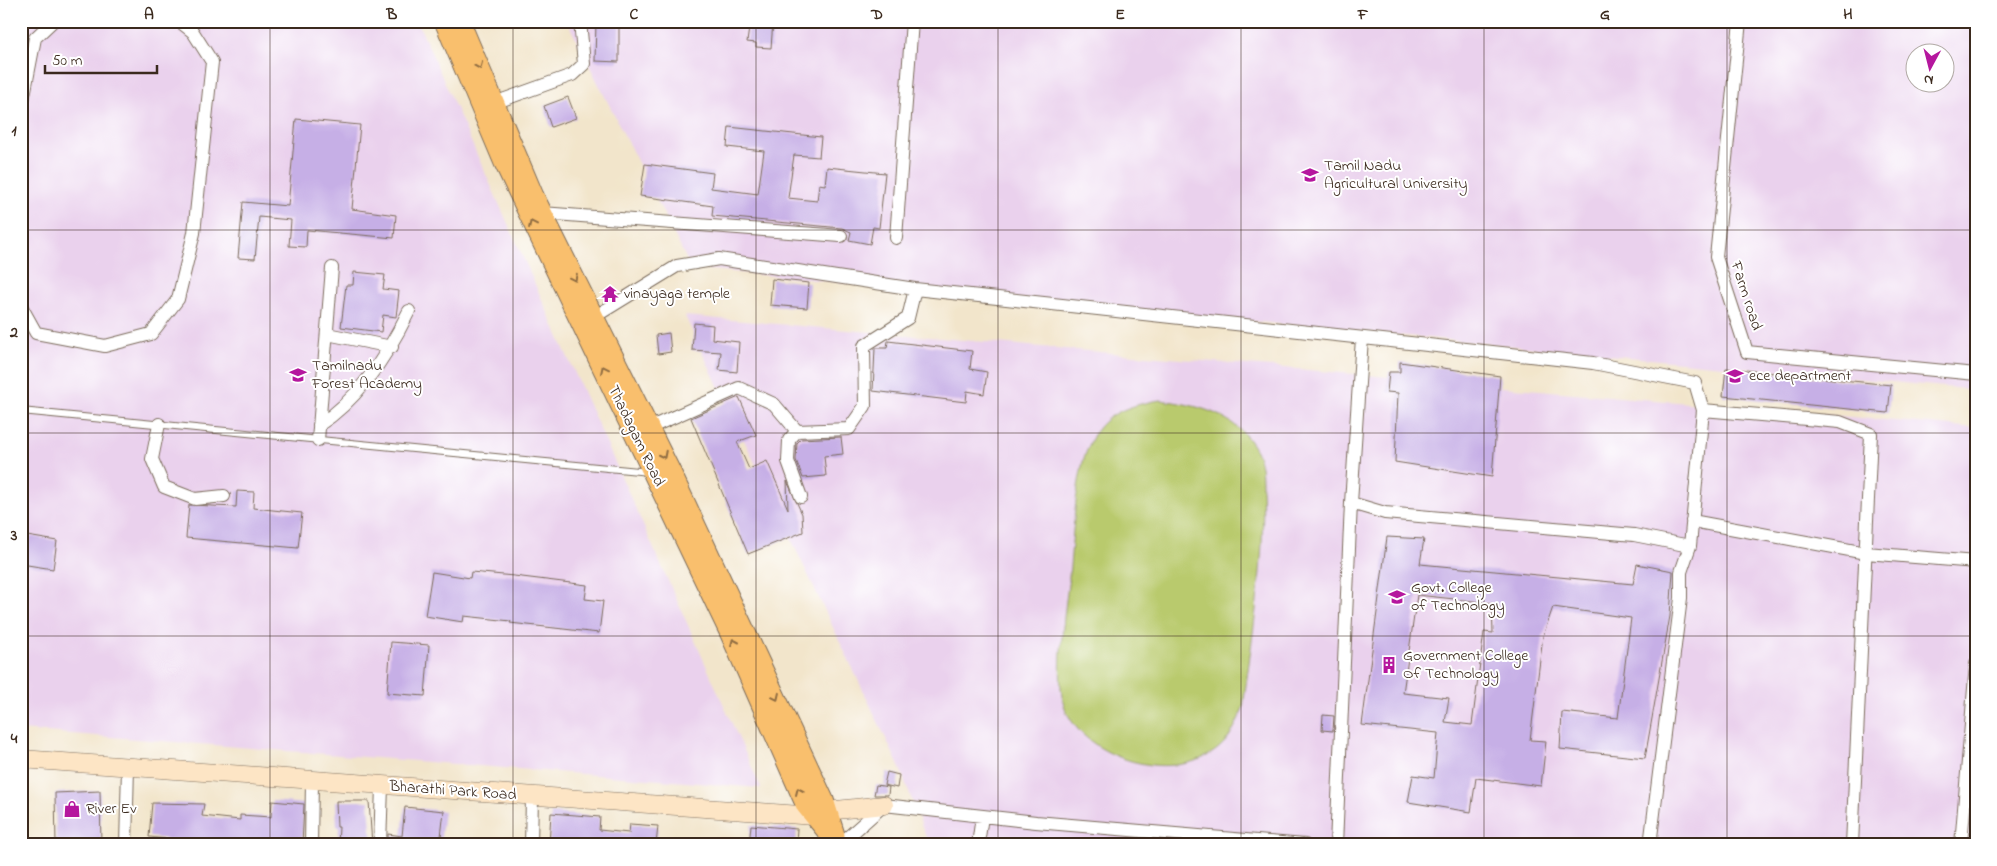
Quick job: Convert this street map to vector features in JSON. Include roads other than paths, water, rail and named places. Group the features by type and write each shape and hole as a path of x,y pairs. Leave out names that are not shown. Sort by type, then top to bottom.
{"main road":[{"name":"Thadagam Road","path":"444,21 504,164 730,634 806,806 821,814"},
{"name":"Thadagam Road","path":"460,21 542,212 650,428 821,814 838,845"},
{"name":"Bharathi Park Road","path":"21,759 532,797 821,814 884,805"}],"street":[{"path":"21,111 35,38 53,21"},
{"path":"21,306 36,333 105,346 151,334 178,299 194,234 212,62 193,32 179,21"},
{"path":"494,103 572,75 584,64 580,21"},
{"path":"896,238 912,21"},
{"name":"Farm road","path":"1740,21 1716,257 1747,352 1976,374"},
{"path":"542,212 841,236"},
{"path":"594,317 677,266 719,259 916,289 1593,363 1695,383 1703,410 1690,546 1681,572 1680,598 1650,845"},
{"path":"318,440 332,268"},
{"path":"802,497 788,461 789,440 797,431 848,429 865,406 864,346 908,318 916,289"},
{"path":"319,425 338,412 392,347 409,311"},
{"path":"327,334 392,347"},
{"path":"1336,845 1351,503 1362,338"},
{"path":"650,428 739,388 774,404 797,431"},
{"path":"1703,410 1840,422 1871,434 1852,845"},
{"path":"159,424 152,459 164,487 195,499 224,496"},
{"path":"1351,503 1385,513 1634,535 1690,546"},
{"path":"1692,521 1866,552 1976,562"},
{"path":"1961,845 1976,664"},
{"path":"126,845 128,767"},
{"path":"311,845 312,781"},
{"path":"380,845 382,786"},
{"path":"531,845 532,797"},
{"path":"838,845 884,805 982,816 1305,845"},
{"path":"978,845 982,816"}],"lane":[{"path":"21,411 653,472"}],"place":[{"name":"Tamil Nadu Agricultural University","path":"1310,175"},
{"name":"vinayaga temple","path":"610,294"},
{"name":"Tamilnadu Forest Academy","path":"298,375"},
{"name":"ece department","path":"1735,376"},
{"name":"Govt. College of Technology","path":"1397,597"},
{"name":"Government College Of Technology","path":"1389,665"},
{"name":"River Ev","path":"72,809"}]}
